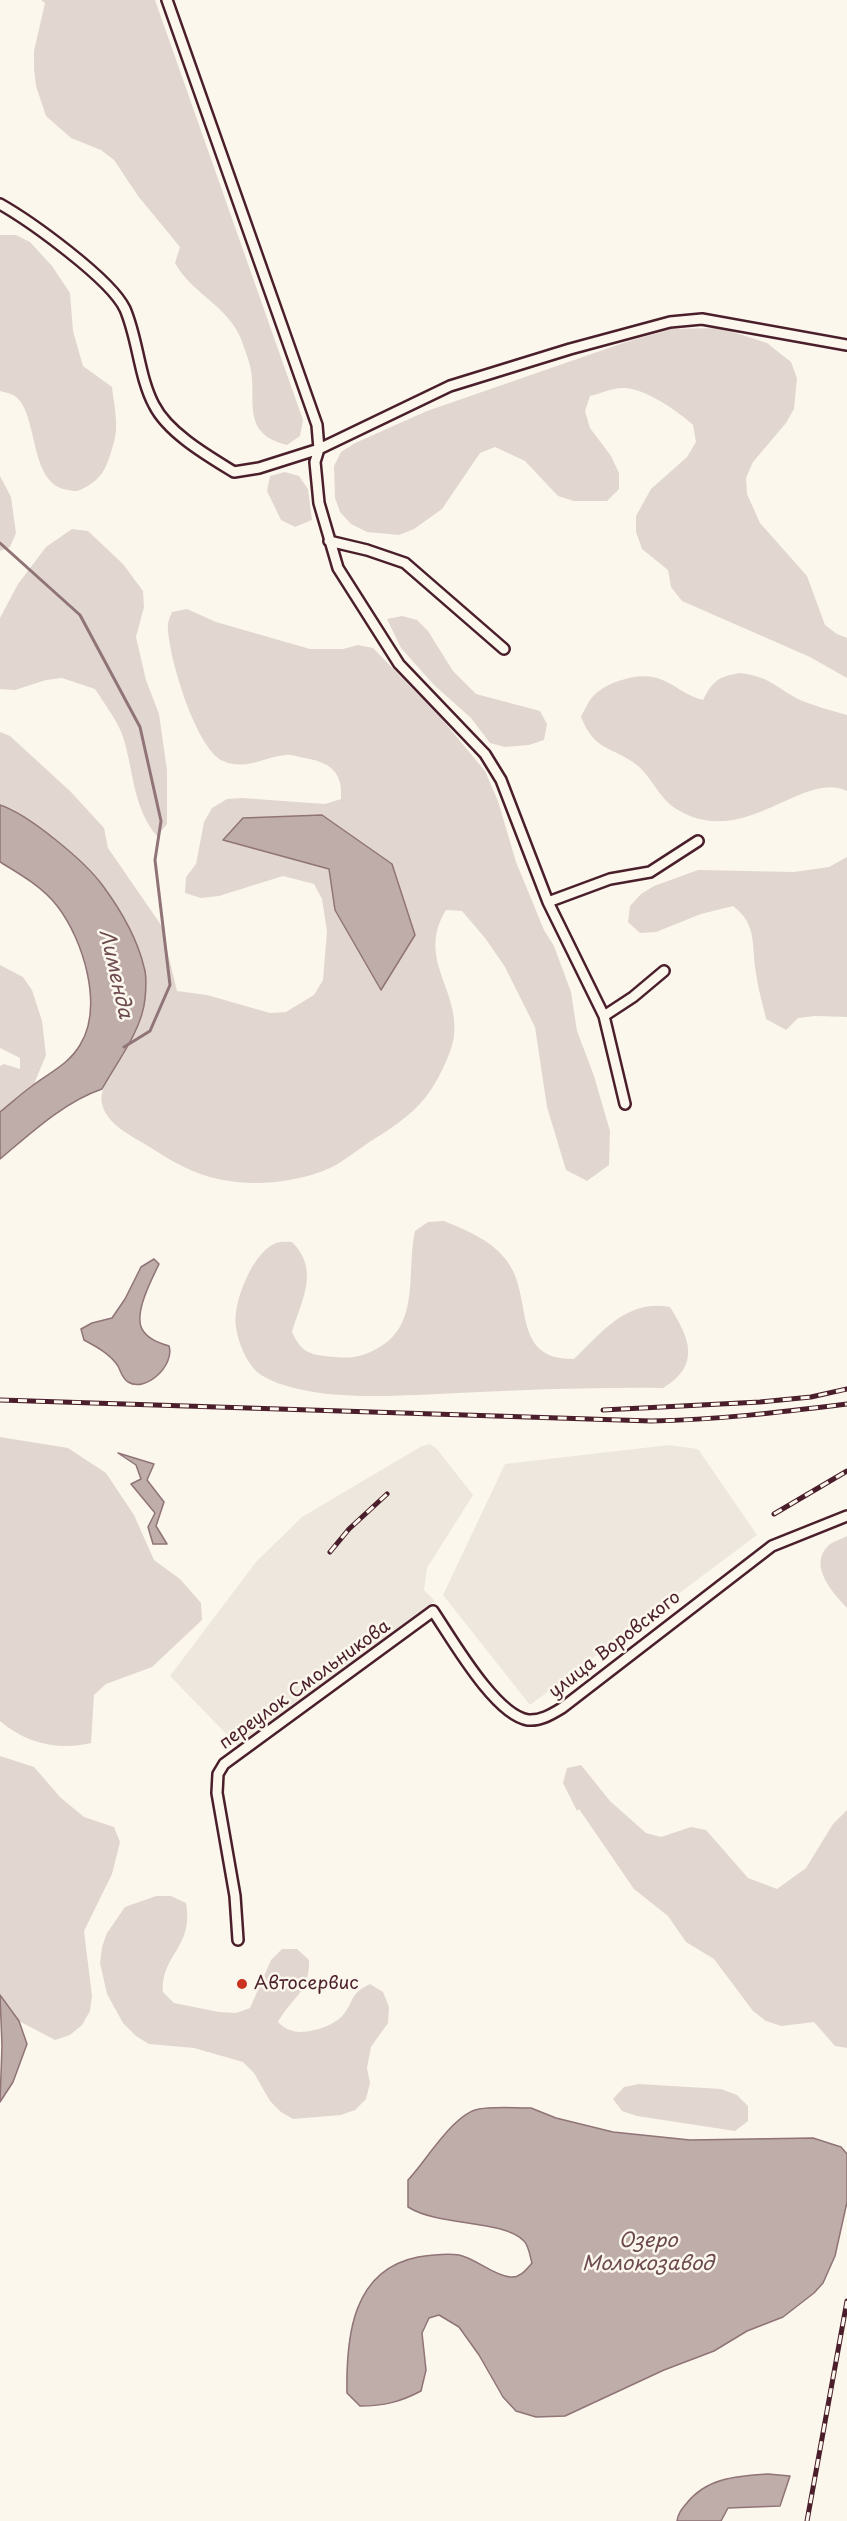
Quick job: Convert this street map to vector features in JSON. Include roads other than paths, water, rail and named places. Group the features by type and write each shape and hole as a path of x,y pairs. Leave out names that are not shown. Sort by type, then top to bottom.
{"street":[{"path":"167,0 317,425 319,449 315,462 319,503 338,568 399,664 485,754 501,780 548,902 604,1016 625,1104"},
{"path":"0,204 16,213 77,258 104,284 124,308 154,406 179,435 234,472 259,468 319,449 450,386 570,349 670,322 702,319 847,345"},
{"path":"329,541 368,550 405,563 504,649"},
{"path":"548,902 610,879 650,872 698,841"},
{"path":"604,1016 633,997 664,971"},
{"name":"улица Воровского","path":"433,1611 501,1706 518,1717 537,1720 562,1708 772,1546 847,1516"},
{"name":"переулок Смольникова","path":"238,1940 235,1896 218,1793 218,1774 224,1764 433,1611"}],"water":[{"name":"Лименда","path":"0,805 40,828 95,876 116,904 127,924 141,956 146,983 143,1011 139,1022 128,1046 102,1089 61,1110 0,1159 0,1112 58,1068 75,1052 87,1029 90,993 82,955 58,907 31,882 0,862"},
{"path":"322,815 392,864 415,935 381,990 335,910 329,869 223,840 243,818"},
{"path":"154,1259 159,1264 141,1308 141,1325 149,1337 169,1346 170,1353 168,1361 158,1375 143,1384 135,1384 124,1379 118,1366 107,1354 84,1340 81,1329 92,1323 112,1318 125,1299 141,1267"},
{"path":"118,1453 154,1464 147,1480 164,1502 156,1526 167,1544 153,1544 148,1527 155,1513 131,1484 141,1479 136,1465"},
{"path":"0,1995 19,2021 27,2044 13,2082 0,2102 2,2046"},
{"name":"Озеро Молокозавод","path":"531,2108 556,2118 613,2132 690,2140 813,2138 841,2147 847,2154 847,2202 835,2256 823,2283 783,2317 747,2331 714,2351 664,2370 565,2416 536,2417 516,2411 503,2397 479,2355 459,2327 439,2315 429,2318 422,2333 426,2370 421,2391 392,2403 360,2406 347,2393 348,2350 357,2309 366,2291 379,2276 396,2264 418,2257 439,2255 459,2255 498,2274 510,2277 520,2275 532,2263 526,2243 514,2234 501,2229 437,2218 408,2207 408,2180 460,2119 479,2109"},
{"path":"768,2474 790,2476 780,2506 728,2508 721,2521 677,2521 681,2510 694,2495 712,2484 744,2476"}],"waterway":[{"path":"0,543 80,615 140,727 161,821 155,860 170,985 150,1031 124,1047"}],"railway":[{"path":"603,1410 760,1402 811,1397 847,1389"},
{"path":"0,1400 651,1421 774,1413 847,1404"},
{"path":"774,1514 847,1471"},
{"path":"330,1552 349,1529 387,1494"},
{"path":"807,2521 847,2301"}],"place":[{"name":"Автосервис","path":"242,1984"}]}
